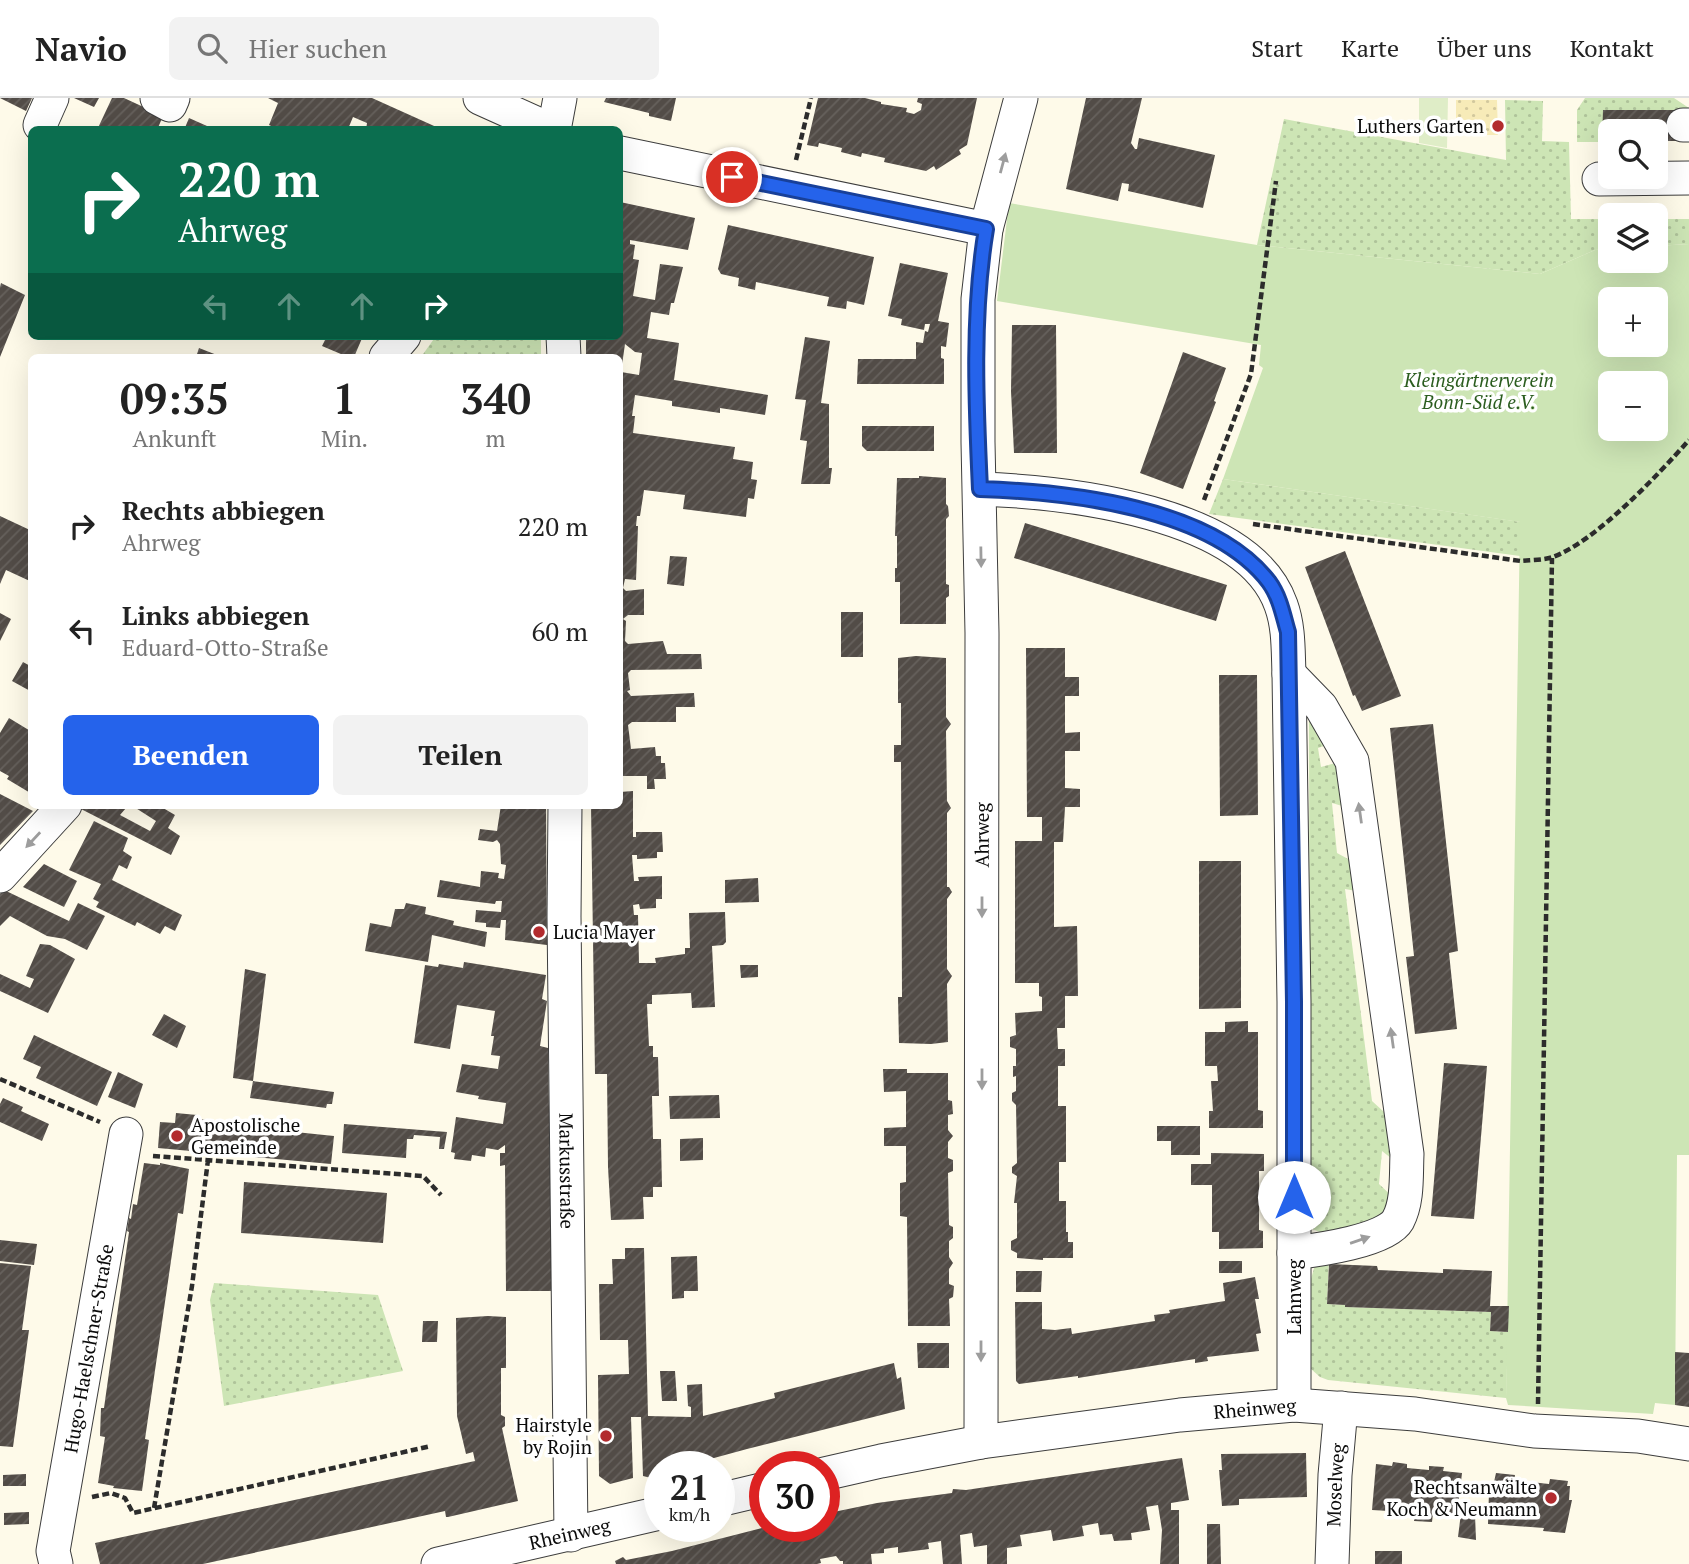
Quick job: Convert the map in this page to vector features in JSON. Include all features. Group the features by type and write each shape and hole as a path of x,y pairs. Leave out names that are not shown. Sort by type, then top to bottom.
{"street":[{"path":"157,98 170,105 173,98"},
{"path":"481,98 543,126"},
{"path":"553,126 560,98"},
{"name":"Ahrweg","path":"981,1442 982,634 978,299 986,229 1021,98"},
{"path":"623,154 986,229"},
{"path":"1668,178 1689,178"},
{"path":"389,354 401,340"},
{"name":"Lahnweg","path":"980,489 1024,490 1103,502 1159,515 1207,533 1254,565 1270,584 1280,603 1288,632 1289,674 1294,1002 1294,1405"},
{"path":"1289,674 1321,707 1352,761 1407,1154 1404,1205 1396,1223 1380,1233 1331,1249 1294,1252"},
{"path":"0,876 61,809"},
{"name":"Markusstraße","path":"565,809 571,1535"},
{"name":"Hugo-Haelschner-Straße","path":"56,1564 53,1551 125,1144"},
{"name":"Rheinweg","path":"840,1470 981,1442 1180,1415 1294,1405 1415,1414 1534,1431 1638,1436 1689,1444"},
{"name":"Moselweg","path":"1332,1564 1335,1475 1341,1408"},
{"name":"Rheinweg","path":"439,1564 485,1558 644,1517"}],"path":[{"path":"789,188 811,98"},
{"path":"1276,181 1251,374 1207,533 1253,523 1521,561 1552,558 1587,539 1668,464 1689,440"},
{"path":"1534,1431 1539,1394 1552,558"},
{"path":"0,1079 125,1144 208,1160 423,1176 441,1195"},
{"path":"154,1508 192,1286 208,1160"},
{"path":"61,1504 111,1493 125,1499 133,1513 431,1446"}],"green space":[{"path":"1419,98 1448,98 1447,148 1419,143"},
{"path":"1585,98 1674,98 1689,108 1604,110 1603,119 1598,119 1598,142 1577,142 1577,110"},
{"path":"1505,100 1543,101 1542,141 1569,142 1571,219 1598,219 1598,250 1540,274 1257,245 1284,119 1506,160"},
{"name":"Kleingärtnerverein Bonn-Süd e.V.","path":"1009,203 1257,245 1540,274 1598,250 1598,273 1668,273 1668,245 1689,244 1689,1155 1677,1155 1675,1405 1655,1403 1653,1414 1508,1405 1506,1398 1520,522 1223,479 1263,368 1259,365 1261,345 997,301"},
{"path":"1668,219 1689,219 1689,244 1668,245"},
{"path":"433,340 541,340 541,354 423,354"},
{"path":"1223,479 1521,522 1520,556 1209,514"},
{"path":"1309,708 1336,742 1318,748 1321,767 1343,761 1356,810 1332,803 1337,853 1361,866 1362,892 1345,889 1372,1101 1396,1123 1401,1166 1382,1151 1379,1184 1397,1201 1377,1227 1322,1233 1310,1228"},
{"path":"1329,1256 1327,1304 1345,1307 1491,1312 1490,1331 1508,1332 1506,1398 1320,1377 1311,1369 1311,1279 1315,1265"},
{"path":"214,1283 378,1295 403,1371 224,1406 210,1300"}],"sand":[{"path":"1456,100 1497,100 1498,135 1456,135"}],"building":[{"path":"0,98 32,98 26,111"},
{"path":"74,98 99,98 94,107"},
{"path":"112,98 124,98 163,116 159,126 99,126"},
{"path":"268,98 372,98 434,126 367,126 367,123 353,117 349,126 271,126 269,125 278,103"},
{"path":"606,98 676,98 671,121 604,102"},
{"path":"818,98 865,98 881,104 907,108 906,112 914,114 921,110 922,104 917,102 918,98 977,98 967,145 959,150 961,154 936,170 934,166 926,171 884,162 885,158 862,153 861,157 841,152 842,148 819,143 818,147 807,145"},
{"path":"1086,98 1142,98 1131,143 1135,149 1139,138 1215,155 1203,208 1128,191 1129,184 1122,183 1118,201 1066,189"},
{"path":"1603,110 1682,110 1683,141 1668,141 1668,119 1603,119"},
{"path":"189,118 207,126 186,126"},
{"path":"623,203 695,218 688,250 630,240 630,244 635,245 633,259 639,260 633,296 655,300 660,264 683,267 669,315 651,312 647,338 679,343 674,380 768,395 765,415 720,408 720,413 672,406 672,401 635,395 633,433 735,447 733,459 753,462 751,479 757,480 754,499 748,498 746,517 683,509 685,495 644,490 636,526 636,580 625,579 623,588 623,372 639,375 642,353 635,352 625,344 623,358 623,354 586,354 586,340 623,340"},
{"path":"728,225 874,257 864,305 847,301 846,309 827,306 829,297 756,282 755,290 738,286 739,278 721,274 718,269"},
{"path":"900,263 948,273 938,321 949,323 946,347 941,346 944,384 857,384 858,359 916,359 916,342 923,343 925,331 928,332 930,324 925,324 924,330 901,325 902,319 888,316"},
{"path":"1,283 25,295 0,357 0,287"},
{"path":"1012,325 1056,325 1057,453 1014,453"},
{"path":"805,337 830,341 821,403 829,404 829,468 832,468 830,484 801,484 807,441 800,440 806,400 795,399"},
{"path":"325,340 361,340 355,354 341,354 322,346"},
{"path":"199,348 214,354 197,354"},
{"path":"1183,352 1226,368 1183,489 1140,473"},
{"path":"862,426 934,426 934,451 867,451 862,446"},
{"path":"897,478 946,478 949,516 946,519 946,584 949,585 949,596 946,598 946,624 900,624 900,582 895,582"},
{"path":"0,516 28,529 28,580 6,570 0,584"},
{"path":"1025,523 1227,585 1216,621 1014,558"},
{"path":"1345,551 1401,696 1362,711 1355,695 1353,696 1305,567"},
{"path":"670,556 687,557 684,586 667,584"},
{"path":"623,588 626,591 644,589 644,615 628,615 623,619"},
{"path":"841,612 863,612 863,657 841,657"},
{"path":"0,613 11,619 0,641"},
{"path":"623,619 626,621 625,641 628,644 663,641 667,654 701,654 702,669 631,670 628,673 630,690 627,691 631,696 694,693 695,707 676,707 676,722 632,722 628,725 631,749 655,747 656,756 661,756 661,763 665,763 666,779 654,779 655,789 647,789 647,776 623,776"},
{"path":"1026,648 1065,648 1065,677 1079,677 1079,696 1065,696 1065,733 1080,732 1080,751 1065,751 1065,788 1080,789 1080,807 1065,807 1063,842 1054,842 1054,927 1077,926 1078,996 1065,996 1065,1028 1057,1028 1058,1049 1065,1049 1065,1066 1058,1066 1058,1106 1066,1106 1066,1162 1059,1162 1059,1201 1066,1201 1066,1232 1068,1242 1073,1242 1073,1258 1043,1260 1017,1258 1017,1253 1011,1250 1011,1241 1017,1238 1017,1203 1014,1203 1017,1176 1012,1173 1012,1167 1017,1163 1016,1105 1012,1101 1012,1093 1016,1091 1013,1066 1016,1066 1016,1049 1010,1047 1010,1037 1016,1035 1015,1013 1042,1011 1039,983 1015,983 1015,841 1042,841 1042,817 1027,817"},
{"path":"898,658 946,658 946,717 951,724 946,731 947,801 951,808 947,813 947,887 952,892 947,899 947,969 952,976 947,984 948,1042 931,1044 899,1043 898,997 902,997 901,762 894,762 894,745 901,745"},
{"path":"23,662 28,665 28,690 12,681"},
{"path":"1219,675 1257,675 1258,815 1220,816"},
{"path":"9,718 28,730 28,792 7,779 9,776 0,771 0,733"},
{"path":"1433,724 1458,951 1449,953 1457,1029 1415,1034 1406,957 1414,956 1390,728"},
{"path":"633,791 633,837 636,837 636,832 662,832 663,852 657,852 657,858 637,859 637,855 632,855 634,881 639,881 638,877 662,876 662,899 656,899 656,908 640,909 639,904 633,905 634,915 638,915 639,963 656,963 655,958 685,954 685,948 690,948 689,913 725,912 726,942 712,946 715,1007 692,1008 691,993 652,995 652,1004 647,1004 649,1046 653,1046 653,1057 658,1057 659,1096 652,1096 653,1139 661,1139 662,1187 653,1187 653,1197 643,1197 644,1219 611,1220 607,1074 595,1074 591,809 623,809 623,792"},
{"path":"0,794 33,811 0,845"},
{"path":"81,809 125,809 120,815 150,831 156,821 137,809 165,809 175,815 168,828 180,836 171,855"},
{"path":"500,809 546,809 547,945 505,940 506,920 501,920 500,928 486,927 486,923 475,922 476,910 501,912 502,901 496,901 495,904 437,897 440,880 480,887 481,871 499,873 498,878 504,879 506,865 501,864 500,844 497,840 478,840 480,829 497,831"},
{"path":"94,821 128,838 123,851 132,857 127,869 119,865 112,880 182,915 175,931 165,926 160,934 137,922 135,926 96,907 99,902 93,899 101,884 69,870"},
{"path":"1199,861 1241,861 1241,1008 1199,1009"},
{"path":"44,864 77,881 64,907 23,887"},
{"path":"758,878 759,902 725,903 725,880"},
{"path":"4,890 69,921 78,903 105,916 87,950 65,939 47,936 10,916 0,926 0,894"},
{"path":"406,903 426,907 425,914 454,921 453,925 487,932 485,947 432,935 428,962 365,951 370,923 391,927 395,909 404,909"},
{"path":"40,944 50,945 75,959 48,1013 0,991 0,974 30,988 34,979 26,976"},
{"path":"464,962 546,975 542,999 547,1001 540,1046 548,1048 552,1291 506,1291 505,1165 500,1166 500,1153 505,1153 505,1145 498,1150 486,1148 485,1157 472,1155 471,1161 454,1159 455,1153 451,1152 456,1117 503,1124 506,1103 478,1099 479,1096 456,1092 462,1064 498,1069 500,1056 491,1055 495,1011 457,1005 450,1049 414,1043 425,965 463,968"},
{"path":"740,965 758,965 758,977 741,978"},
{"path":"245,969 266,974 253,1081 233,1078"},
{"path":"164,1014 186,1026 177,1048 152,1035"},
{"path":"1248,1021 1248,1032 1258,1032 1258,1110 1263,1111 1263,1128 1209,1128 1209,1111 1213,1111 1211,1081 1218,1081 1217,1066 1205,1066 1205,1032 1225,1032 1225,1022"},
{"path":"34,1035 112,1072 97,1106 36,1078 41,1067 23,1059"},
{"path":"1444,1063 1487,1066 1474,1219 1431,1216"},
{"path":"883,1069 907,1069 907,1073 948,1073 948,1100 952,1101 953,1114 948,1115 948,1130 953,1136 948,1142 948,1158 953,1160 953,1171 948,1173 949,1225 953,1227 953,1238 949,1241 949,1257 953,1263 949,1269 949,1284 954,1286 953,1297 949,1299 950,1326 908,1326 907,1217 900,1216 900,1183 906,1182 906,1146 884,1146 884,1128 906,1127 906,1091 884,1092"},
{"path":"118,1072 143,1084 135,1108 108,1097"},
{"path":"253,1081 334,1092 332,1104 327,1104 326,1108 250,1098"},
{"path":"719,1095 720,1118 670,1119 669,1096"},
{"path":"3,1098 23,1107 21,1111 49,1124 42,1141 0,1122 0,1104"},
{"path":"176,1113 197,1115 197,1119 277,1125 276,1130 334,1136 331,1164 158,1148 160,1122 175,1123"},
{"path":"344,1124 447,1132 444,1149 439,1149 440,1137 414,1135 413,1139 407,1139 406,1158 342,1153"},
{"path":"1157,1126 1200,1126 1200,1155 1171,1155 1171,1141 1157,1141"},
{"path":"703,1138 703,1160 680,1161 680,1139"},
{"path":"1211,1153 1264,1154 1264,1171 1259,1171 1259,1230 1263,1231 1263,1248 1219,1249 1219,1232 1212,1232 1212,1185 1191,1185 1191,1164 1211,1164"},
{"path":"144,1163 160,1163 189,1169 183,1214 178,1213 166,1295 145,1439 149,1440 142,1491 113,1488 114,1486 98,1483 105,1437 100,1436 101,1408 104,1408 129,1218 131,1219 133,1204 137,1205"},
{"path":"244,1182 387,1193 383,1243 241,1233"},
{"path":"0,1240 37,1244 34,1265 0,1261"},
{"path":"625,1248 644,1248 648,1416 691,1417 687,1385 702,1384 703,1416 775,1398 774,1393 894,1363 897,1379 901,1377 905,1409 735,1452 644,1451 644,1476 641,1417 631,1417 633,1478 610,1484 599,1476 598,1375 629,1374 628,1340 600,1340 599,1284 613,1284 612,1259 625,1259"},
{"path":"697,1256 698,1291 684,1291 684,1298 672,1299 671,1257"},
{"path":"1219,1261 1242,1261 1242,1273 1219,1273"},
{"path":"0,1263 31,1266 22,1330 29,1330 13,1447 0,1446"},
{"path":"1329,1264 1377,1266 1378,1270 1443,1273 1443,1269 1492,1271 1490,1306 1509,1306 1508,1332 1490,1331 1491,1312 1345,1307 1327,1304"},
{"path":"1016,1271 1042,1271 1041,1292 1016,1292"},
{"path":"1255,1277 1259,1299 1255,1299 1261,1333 1256,1334 1259,1351 1207,1357 1208,1361 1195,1363 1195,1359 1078,1378 1019,1384 1016,1381 1015,1302 1042,1302 1042,1329 1071,1328 1072,1334 1155,1321 1154,1315 1170,1313 1169,1310 1225,1301 1223,1283"},
{"path":"506,1317 506,1368 501,1368 501,1415 505,1417 505,1426 502,1428 518,1501 448,1517 445,1511 203,1564 100,1564 95,1543 475,1461 473,1452 466,1454 457,1416 456,1318"},
{"path":"423,1321 438,1321 437,1342 422,1342"},
{"path":"917,1343 949,1343 949,1368 918,1368"},
{"path":"1675,1352 1689,1353 1689,1407 1675,1405"},
{"path":"660,1371 675,1371 677,1401 662,1401"},
{"path":"1306,1453 1307,1497 1239,1499 1239,1505 1222,1506 1219,1470 1222,1470 1221,1454"},
{"path":"1182,1458 1189,1500 1171,1503 1171,1510 1179,1510 1179,1564 1160,1564 1162,1530 1158,1505 1146,1507 1150,1530 1131,1533 1132,1540 1114,1541 1112,1534 1100,1535 1098,1523 1082,1526 1084,1536 1053,1541 1051,1530 1020,1535 1022,1546 1007,1548 1007,1564 987,1564 987,1545 974,1547 972,1533 960,1535 962,1564 943,1564 941,1541 928,1543 929,1549 898,1553 898,1547 884,1549 884,1553 871,1554 872,1564 843,1564 836,1556 820,1559 821,1563 817,1564 616,1564 615,1561 623,1557 626,1560 707,1542 735,1542 735,1535 749,1531 749,1542 840,1542 840,1511 952,1493 953,1489 966,1490"},
{"path":"1393,1462 1407,1464 1407,1468 1429,1470 1429,1466 1444,1467 1443,1471 1462,1473 1457,1515 1433,1513 1432,1522 1414,1521 1415,1511 1389,1508 1389,1511 1372,1510 1376,1464 1392,1466"},
{"path":"1496,1473 1515,1475 1514,1480 1549,1484 1550,1479 1568,1481 1569,1500 1572,1500 1565,1533 1543,1531 1544,1528 1488,1524 1489,1491 1492,1491"},
{"path":"26,1474 26,1486 3,1486 3,1475"},
{"path":"29,1512 29,1524 4,1525 4,1513"},
{"path":"1461,1513 1475,1515 1476,1540 1458,1537"},
{"path":"1207,1524 1220,1524 1221,1564 1207,1564"},
{"path":"1375,1551 1402,1551 1402,1564 1375,1564"}],"place":[{"name":"Luthers Garten","path":"1498,126"},
{"name":"Lucia Mayer","path":"539,932"},
{"name":"Apostolische Gemeinde","path":"177,1136"},
{"name":"Hairstyle by Rojin","path":"606,1436"},
{"name":"Rechtsanwälte Koch & Neumann","path":"1551,1498"}],"route":[{"path":"732,177 986,229 978,299 980,489 1024,490 1103,502 1159,515 1194,527 1238,551 1270,584 1280,603 1288,632 1294,1197"}]}
